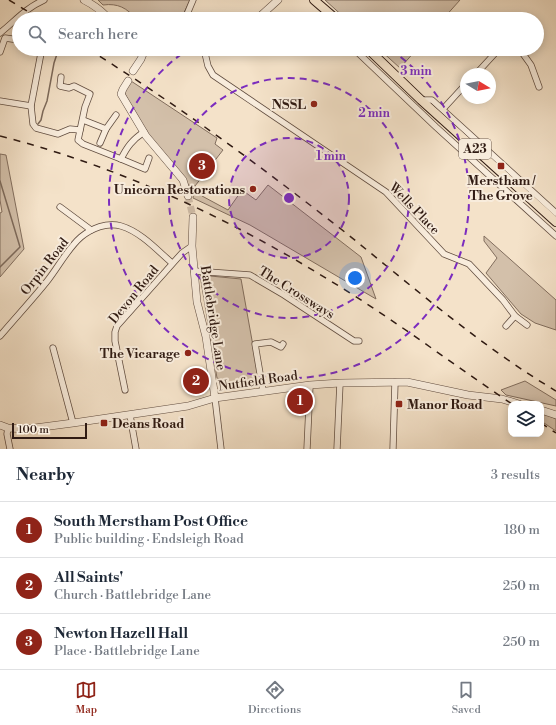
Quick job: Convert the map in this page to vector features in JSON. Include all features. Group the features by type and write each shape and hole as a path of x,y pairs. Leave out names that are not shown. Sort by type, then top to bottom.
{"main road":[{"path":"314,0 328,12"},
{"name":"A23","path":"375,56 421,100 556,222"}],"street":[{"path":"23,12 36,3 44,0"},
{"path":"84,0 101,12"},
{"path":"187,12 193,0"},
{"path":"265,12 278,0"},
{"path":"0,33 12,22"},
{"path":"0,52 4,38 12,39"},
{"path":"40,56 31,106 33,124 36,128 58,134 70,129 80,130"},
{"path":"133,71 142,56"},
{"name":"Wells Place","path":"206,56 208,66 213,75 386,192 444,254 469,264 504,300 515,316"},
{"path":"361,56 436,127 556,236"},
{"path":"482,68 493,56"},
{"path":"525,56 531,66 539,87"},
{"path":"61,77 60,86 69,88 74,86 90,94 85,107 78,140 82,144 145,169 149,158"},
{"path":"128,81 122,94 144,132 183,180 188,196"},
{"path":"443,109 460,91"},
{"path":"421,100 432,100 443,109 554,211 556,203"},
{"path":"0,101 31,106"},
{"path":"100,143 106,129 116,114"},
{"path":"83,120 106,129"},
{"path":"121,160 127,146 135,137 144,132"},
{"path":"60,207 91,230"},
{"name":"Battlebridge Lane","path":"192,217 192,246 197,302 206,337 215,398"},
{"name":"Orpin Road","path":"0,336 47,281 80,237 97,227 112,224 130,229 146,240 172,263"},
{"name":"Devon Road","path":"125,390 115,341 117,326 172,263 192,246"},
{"name":"The Crossways","path":"194,271 250,275 284,295 354,341 359,341"},
{"path":"506,326 515,316 528,325"},
{"path":"263,391 255,344 272,342 281,347 283,344"},
{"path":"53,348 73,423"},
{"path":"393,449 395,382"},
{"name":"Nutfield Road","path":"0,425 8,428 27,429 188,406 215,398 310,385 340,383 395,382 428,386 475,396 509,401"},
{"path":"338,449 340,383"},
{"path":"307,449 310,385"},
{"path":"215,398 222,449"},
{"path":"544,411 556,415"},
{"path":"130,415 136,449"},
{"path":"8,428 7,434 10,449"}],"shaded area":[{"path":"98,0 190,0 184,12 129,12 122,7 103,5"},
{"path":"325,0 460,0 449,12 338,12"},
{"path":"387,56 411,56 400,68"},
{"path":"131,81 217,138 215,144 223,150 195,186 187,185 143,128 124,92"},
{"path":"0,154 6,155 24,249 0,277 0,213 2,212 0,200"},
{"path":"268,185 361,257 376,299 250,225 193,198 195,186 202,196 228,210 242,190 256,200"},
{"path":"484,236 556,300 556,330 535,323 521,314 486,273 497,258 484,241"},
{"path":"200,275 241,279 260,385 236,388 217,378"},
{"path":"525,381 556,400 556,406 544,403 544,401 533,401 506,395 501,390"},
{"path":"544,414 556,419 556,431 544,423"}],"waterway":[{"path":"38,124 41,120 47,101 56,56"},
{"path":"0,181 20,247 0,267"}],"tunnel":[{"path":"188,196 193,217"}],"railway":[{"path":"9,0 29,12"},
{"path":"99,56 155,92 252,161 346,233 475,336 528,374 556,391"},
{"path":"0,136 44,148 129,178 251,235 329,280 399,325 508,401"},
{"path":"544,425 556,433"}],"place":[{"name":"NSSL","path":"314,104"},
{"name":"Newton Hazell Hall","path":"202,166"},
{"name":"Merstham / The Grove","path":"501,166"},
{"name":"Unicorn Restorations","path":"253,189"},
{"name":"The Vicarage","path":"188,353"},
{"name":"All Saints'","path":"196,381"},
{"name":"South Merstham Post Office","path":"300,401"},
{"name":"Manor Road","path":"399,404"},
{"name":"Deans Road","path":"104,423"}]}
